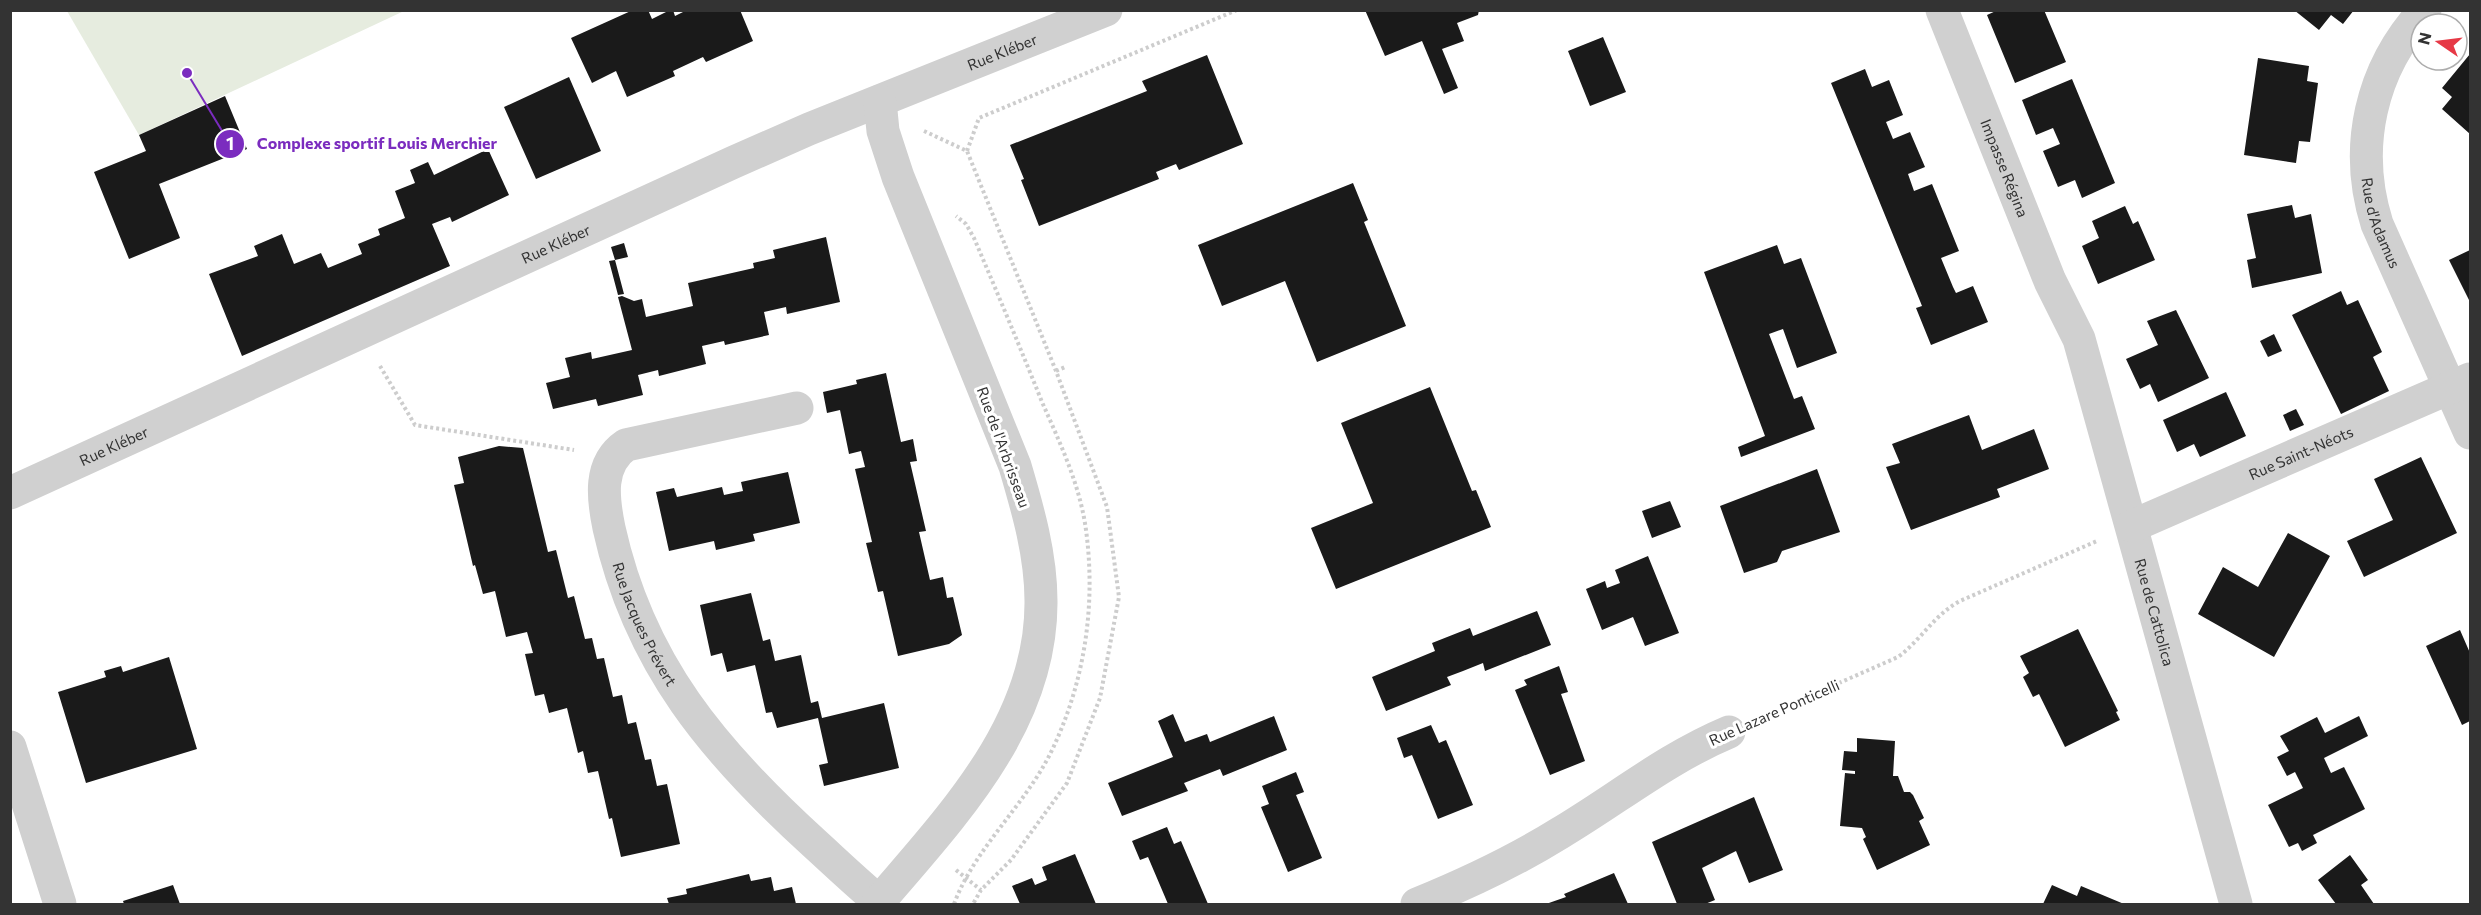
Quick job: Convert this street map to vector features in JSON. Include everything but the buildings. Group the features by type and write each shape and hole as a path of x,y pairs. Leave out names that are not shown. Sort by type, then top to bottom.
{"street":[{"name":"Rue Kléber","path":"10,493 734,162 1106,10"},
{"name":"Impasse Régina","path":"1942,10 2050,281 2072,322"},
{"name":"Rue d'Adamus","path":"2425,10 2405,35 2379,84 2370,112 2365,171 2368,197 2377,224 2460,384 2470,433"},
{"name":"Rue de l'Arbrisseau","path":"880,101 884,131 898,177 1015,466 1028,510 1037,554 1041,602 1028,682 1010,728 986,770 880,904"},
{"name":"Rue de Cattolica","path":"2072,322 2086,361 2236,904"},
{"name":"Rue Saint-Néots","path":"2132,526 2460,384"},
{"path":"612,456 626,445 635,442 797,408"},
{"name":"Rue Jacques Prévert","path":"612,456 605,476 604,489 613,546 633,608 646,639 663,668 694,716 735,766 793,824 880,904"},
{"name":"Rue Lazare Ponticelli","path":"1417,904 1496,869 1560,834 1644,777 1700,744 1729,732"},
{"path":"10,747 60,904"}],"path":[{"path":"967,151 980,118 1237,10"},
{"path":"360,332 415,425 612,456"},
{"path":"1056,371 1065,367"},
{"name":"Rue Lazare Ponticelli","path":"1729,732 1898,657 1910,649 1946,609 1960,601 2132,526"}],"shaded area":[{"path":"67,11 404,11 139,135"}],"place":[{"name":"Complexe sportif Louis Merchier","path":"187,73"}]}
